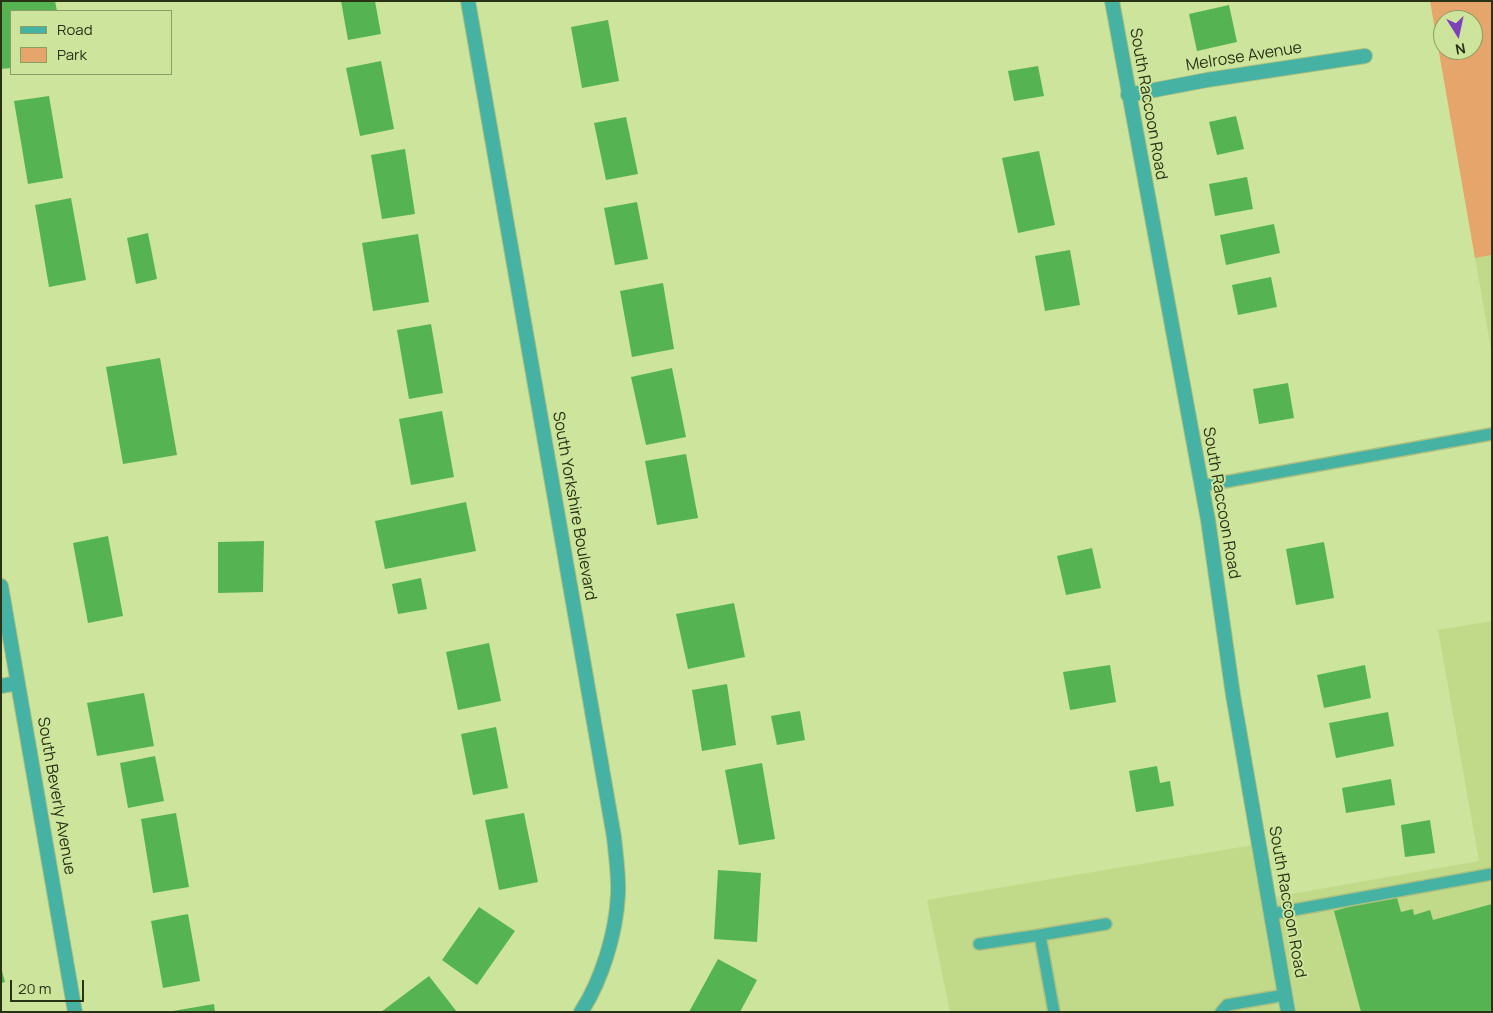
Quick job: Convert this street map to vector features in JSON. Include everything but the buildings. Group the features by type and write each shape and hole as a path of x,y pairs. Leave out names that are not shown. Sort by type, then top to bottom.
{"street":[{"name":"South Yorkshire Boulevard","path":"468,1 614,838 618,897 610,942 598,980 581,1012"},
{"name":"South Raccoon Road","path":"1112,1 1208,520 1233,695 1288,1012"},
{"name":"Melrose Avenue","path":"1128,95 1207,80 1365,56"},
{"name":"South Beverly Avenue","path":"1,586 75,1012"},
{"path":"1,686 18,683"}],"lane":[{"path":"1202,486 1492,434"},
{"path":"1271,914 1492,874"},
{"path":"979,944 1106,924"},
{"path":"1040,935 1054,1012"},
{"path":"1221,1012 1227,1006 1285,994"}],"shaded area":[{"path":"1492,255 1492,355 1475,258"},
{"path":"1492,621 1492,1012 950,1012 927,900 1259,844 1268,898 1479,861 1438,630"}],"green space":[{"path":"1430,1 1492,1 1492,255 1475,258 1440,60 1483,60 1483,10 1433,10 1433,18"}]}
